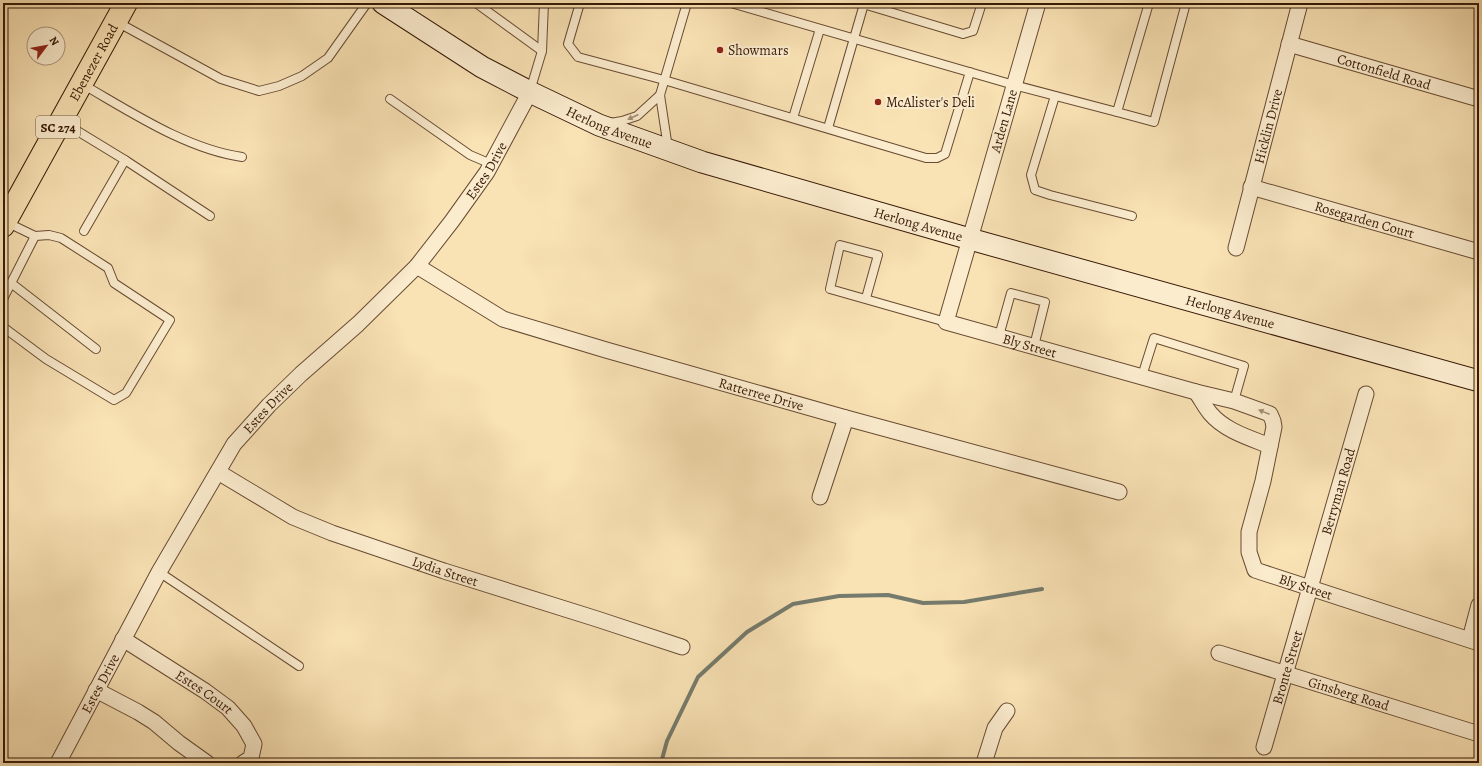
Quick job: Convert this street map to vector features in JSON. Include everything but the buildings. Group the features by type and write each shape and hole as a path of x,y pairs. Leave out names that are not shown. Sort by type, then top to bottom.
{"main road":[{"name":"Ebenezer Road","path":"4,223 61,121 120,10"}],"street":[{"name":"Herlong Avenue","path":"383,3 482,67 530,92 599,125 702,162 970,239 1479,381"},
{"name":"Arden Lane","path":"970,239 1038,3"},
{"name":"Hicklin Drive","path":"1236,248 1300,3"},
{"name":"Cottonfield Road","path":"1289,44 1479,99"},
{"name":"Estes Drive","path":"58,763 159,572 234,444 269,405 301,374 358,324 416,266 452,221 487,172 530,92"},
{"name":"Rosegarden Court","path":"1251,187 1479,252"},
{"path":"946,322 970,239"},
{"name":"Ratterree Drive","path":"416,266 503,319 606,350 846,418 1119,492"},
{"name":"Bly Street","path":"946,322 1196,392 1234,401 1270,414 1274,421 1274,427 1263,480 1249,532 1249,552 1255,570 1474,641"},
{"path":"1196,392 1211,414 1222,424 1237,433 1270,446"},
{"name":"Berryman Road","path":"1310,588 1366,394"},
{"path":"820,497 846,418"},
{"name":"Lydia Street","path":"218,472 293,517 332,533 444,571 682,647"},
{"name":"Bronte Street","path":"1264,747 1310,588"},
{"path":"1474,641 1479,605"},
{"name":"Estes Court","path":"123,639 205,691 228,708 244,726 254,744 251,758 243,763"},
{"name":"Ginsberg Road","path":"1219,653 1479,734"},
{"path":"96,690 154,722 207,763"},
{"path":"984,763 995,728 1007,711"}],"lane":[{"path":"120,10 221,79 259,91 279,86 302,76 328,58 367,3"},
{"path":"476,3 542,51"},
{"path":"530,92 542,51 544,3"},
{"path":"580,3 568,44 578,57 664,80 926,158 937,158 945,154 970,72"},
{"path":"668,149 660,95 688,3"},
{"path":"730,3 1014,85 1154,122 1186,3"},
{"path":"828,128 854,39 862,4 963,34 973,31 982,3"},
{"path":"1117,112 1149,3"},
{"path":"793,118 820,29"},
{"path":"81,83 150,123 197,145 223,155 242,158"},
{"path":"599,125 622,122 636,116 660,95"},
{"path":"1055,96 1031,174 1035,190 1132,216"},
{"path":"390,99 470,155 492,164"},
{"path":"61,121 125,160 210,216"},
{"path":"84,231 125,160"},
{"path":"3,327 46,359 114,400 126,393 170,320 114,283 108,268 61,238 49,235 35,236 4,223"},
{"path":"3,299 35,236"},
{"path":"866,298 878,255 840,245 830,289 946,322"},
{"path":"11,283 96,349"},
{"path":"999,336 1011,293 1045,302 1034,346"},
{"path":"1142,376 1154,338 1244,366 1234,401"},
{"path":"159,572 299,666"}],"waterway":[{"path":"661,763 667,741 698,677 747,632 793,604 839,596 888,595 923,603 964,602 1042,589"}],"place":[{"name":"Showmars","path":"720,50"},
{"name":"McAlister's Deli","path":"878,102"}]}
